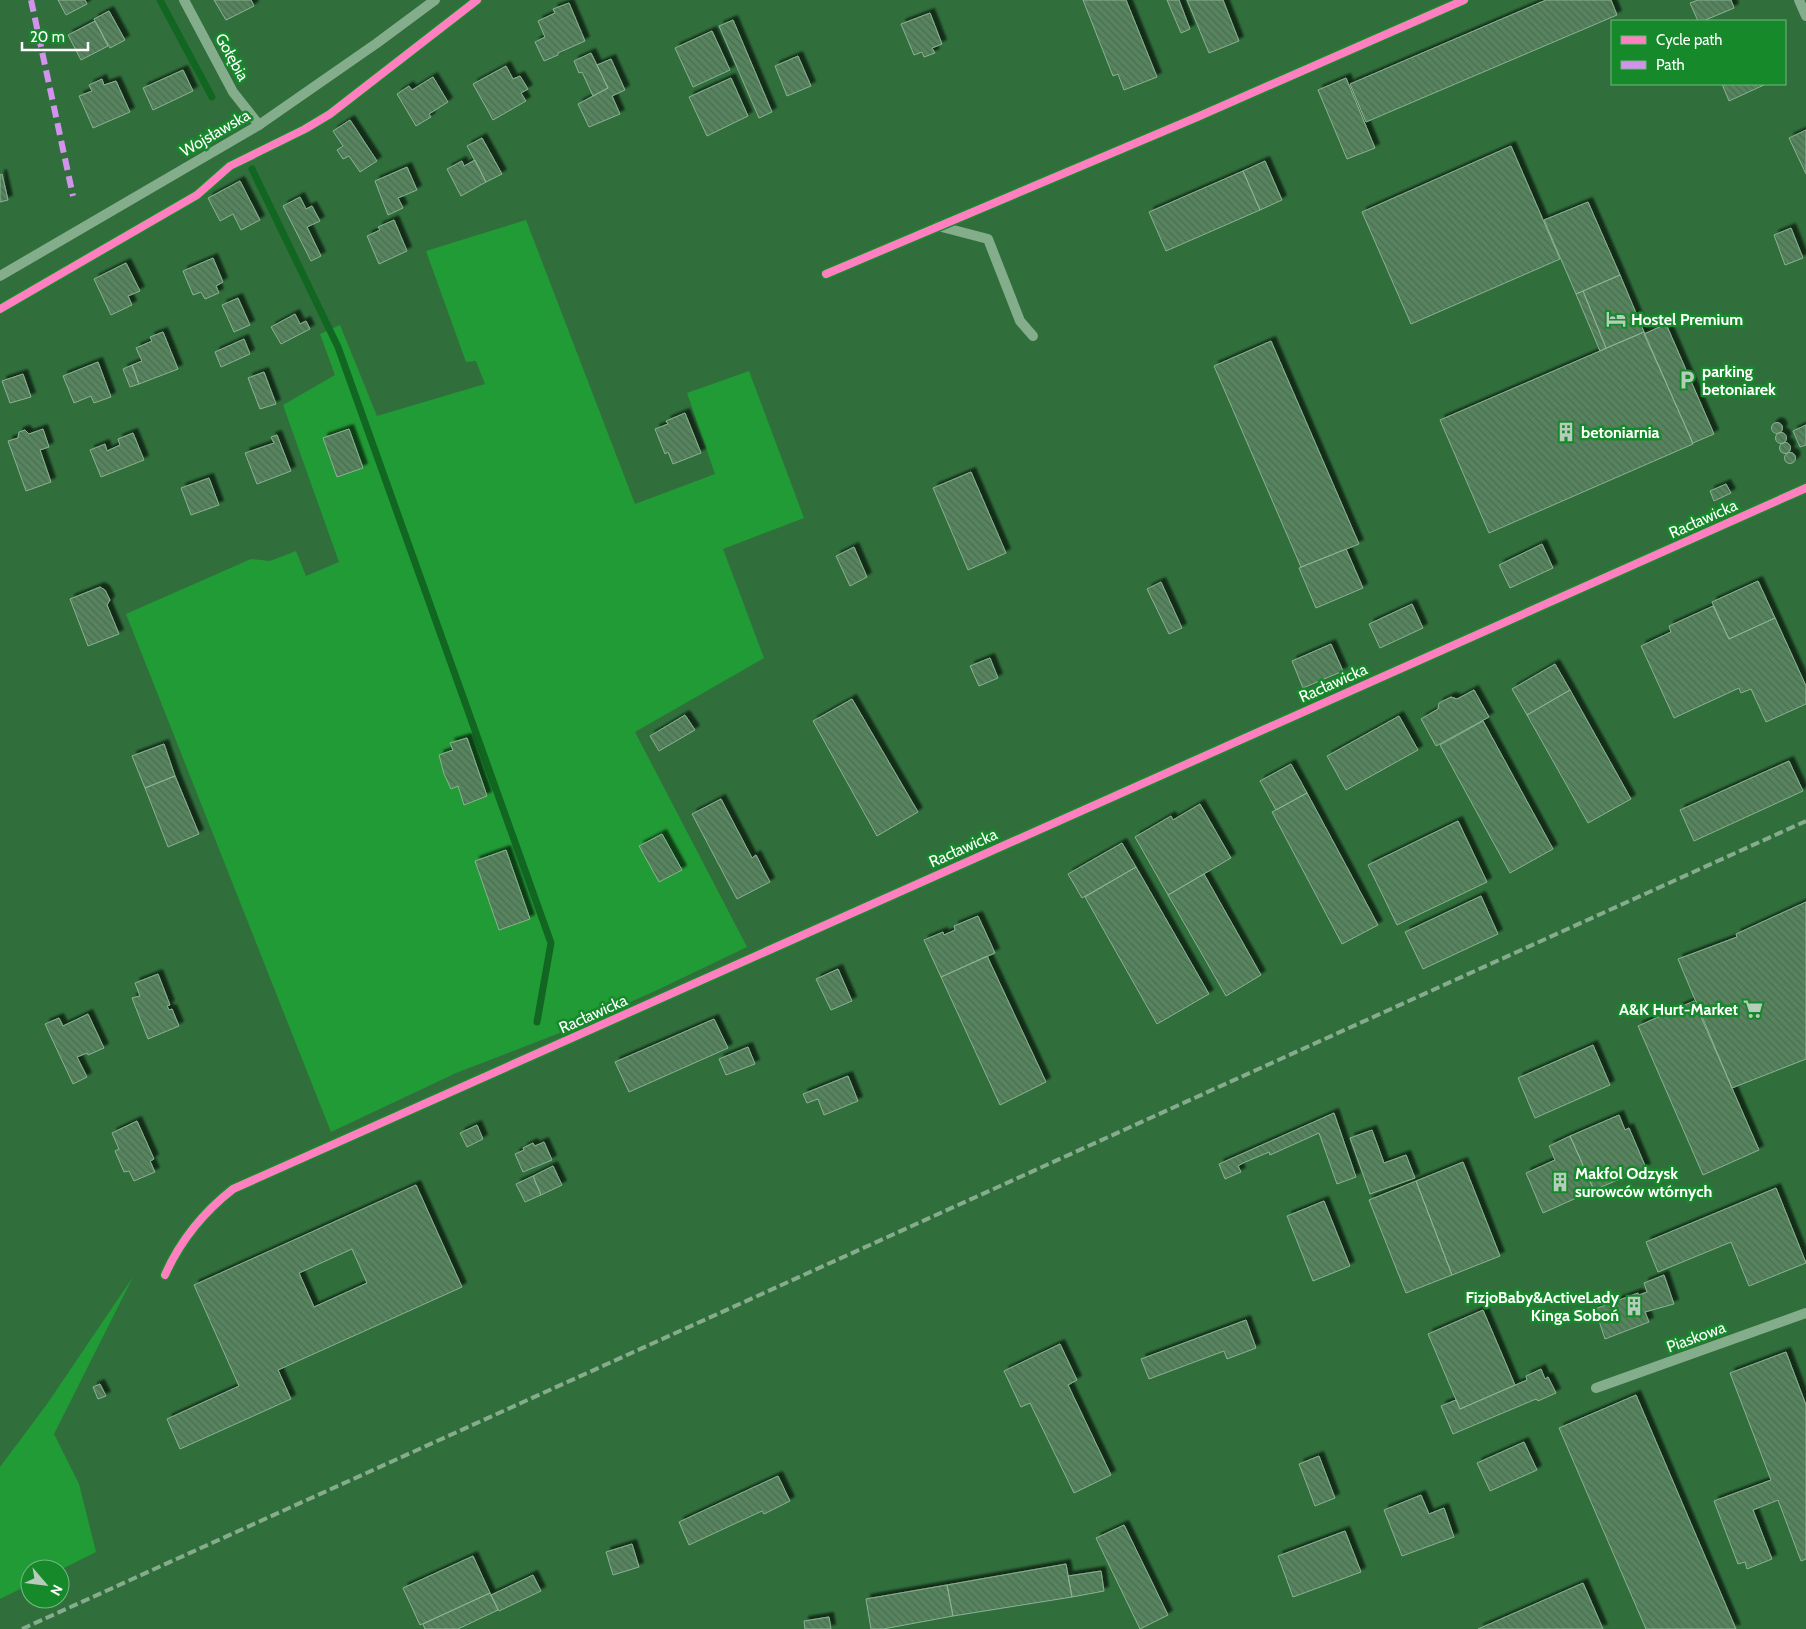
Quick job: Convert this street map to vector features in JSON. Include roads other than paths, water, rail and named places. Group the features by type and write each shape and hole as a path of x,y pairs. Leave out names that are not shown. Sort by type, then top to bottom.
{"street":[{"name":"Gołębia","path":"184,0 233,92 259,125"},
{"name":"Wojsławska","path":"0,276 259,125 435,0"},
{"path":"826,274 1186,122 1464,0"},
{"path":"1799,0 1806,16"},
{"path":"938,226 988,238 1020,321 1033,336"},
{"name":"Racławicka","path":"165,1275 171,1260 198,1223 213,1205 233,1189 1806,488"},
{"name":"Piaskowa","path":"1596,1388 1806,1313"}],"waterway":[{"path":"160,0 212,97"},
{"path":"252,169 338,347 551,943 537,1022"}],"railway":[{"path":"22,1629 1806,821"}],"place":[{"name":"Hostel Premium","path":"1616,319"},
{"name":"parking betoniarek","path":"1687,380"},
{"name":"betoniarnia","path":"1566,432"},
{"name":"A&K Hurt-Market","path":"1753,1009"},
{"name":"Makfol Odzysk surowców wtórnych","path":"1560,1182"},
{"name":"FizjoBaby&ActiveLady Kinga Soboń","path":"1634,1306"}]}
